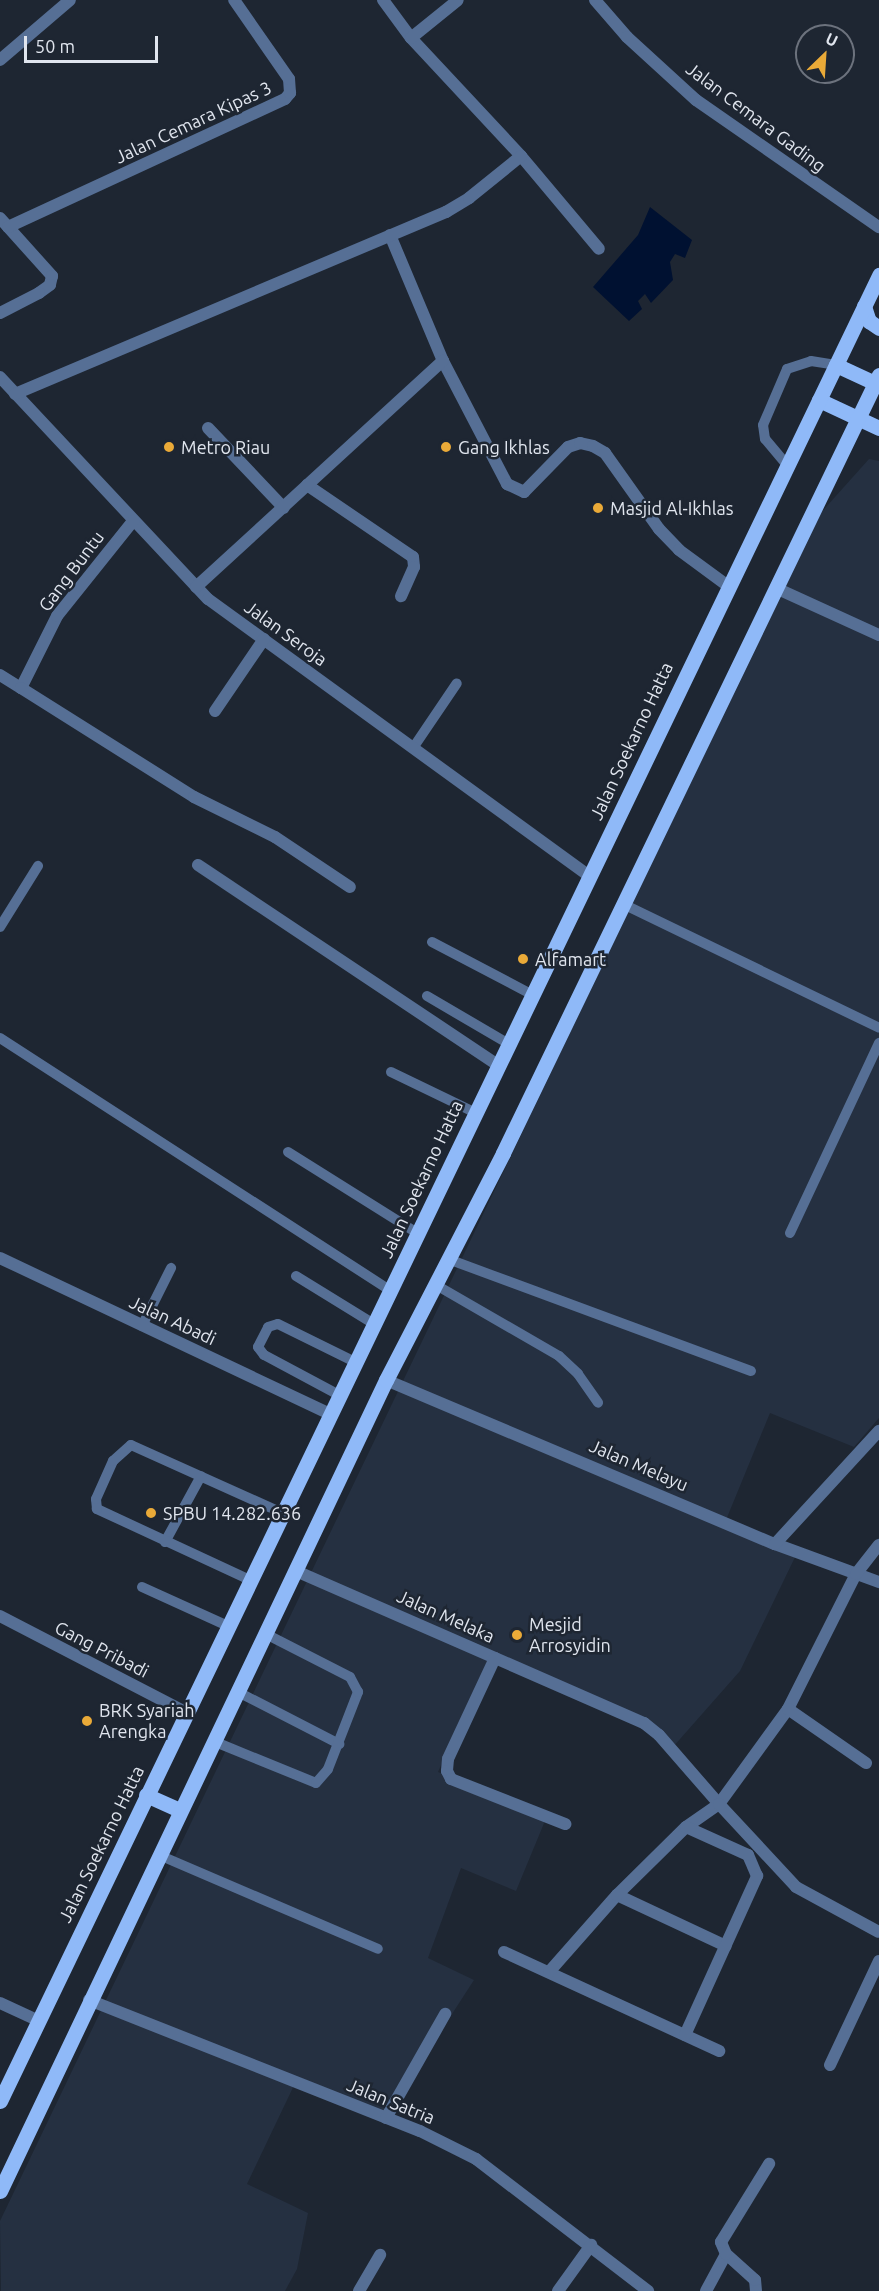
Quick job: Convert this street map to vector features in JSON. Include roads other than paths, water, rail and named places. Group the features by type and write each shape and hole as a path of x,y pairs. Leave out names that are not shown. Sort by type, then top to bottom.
{"main road":[{"name":"Jalan Soekarno Hatta","path":"0,2101 37,2020 391,1291 496,1064 879,275"},
{"path":"864,306 869,321 879,328"},
{"path":"0,2191 386,1380 436,1285 878,381 836,365"},
{"path":"819,400 879,428"},
{"path":"146,1795 180,1810"}],"street":[{"path":"0,60 70,0"},
{"name":"Jalan Cemara Kipas 3","path":"0,313 39,294 52,280 49,269 4,223 285,99 290,93 289,79 234,0"},
{"path":"383,0 411,38 521,156 599,249"},
{"path":"411,38 458,0"},
{"name":"Jalan Cemara Gading","path":"595,0 627,37 696,100 879,227"},
{"path":"15,394 390,235 469,198 521,156"},
{"path":"390,235 443,362 512,488 518,492 530,489 568,447 580,443 593,446 605,453 659,529 679,550 728,586"},
{"path":"196,587 443,362"},
{"name":"Jalan Seroja","path":"0,377 196,587 589,876"},
{"path":"208,428 284,508"},
{"path":"307,485 412,557 414,567 401,596"},
{"name":"Gang Buntu","path":"21,688 57,616 133,521"},
{"path":"778,588 879,636"},
{"path":"215,711 264,639"},
{"path":"0,675 194,797 275,837 350,887"},
{"path":"198,865 496,1064"},
{"name":"Jalan Abadi","path":"0,1258 330,1414"},
{"name":"Jalan Melayu","path":"386,1380 775,1544 879,1582"},
{"path":"775,1544 879,1431"},
{"path":"549,1971 617,1895 686,1827 719,1804 788,1710 856,1574 879,1545"},
{"name":"Jalan Melaka","path":"296,1570 644,1723 659,1735 796,1887 879,1932"},
{"name":"Gang Pribadi","path":"0,1616 187,1713"},
{"path":"495,1658 448,1759 447,1771 451,1779 565,1824"},
{"path":"788,1710 866,1762"},
{"path":"685,2036 756,1884 757,1869 748,1855 686,1827"},
{"path":"617,1895 726,1946"},
{"path":"504,1952 719,2051"},
{"path":"830,2065 879,1961"},
{"name":"Jalan Satria","path":"89,2000 386,2118 476,2159 648,2291"},
{"path":"0,2003 37,2020"},
{"path":"386,2118 445,2013"},
{"path":"756,2291 751,2275 726,2254 721,2242 769,2164"},
{"path":"558,2291 591,2245"},
{"path":"706,2291 726,2254"},
{"path":"359,2291 380,2255"}],"lane":[{"path":"787,465 765,439 763,425 787,369 811,361 836,365"},
{"path":"413,748 457,683"},
{"path":"0,927 38,867"},
{"path":"623,904 879,1028"},
{"path":"432,942 531,994"},
{"path":"427,996 507,1044"},
{"path":"0,1038 391,1291"},
{"path":"790,1233 879,1043"},
{"path":"391,1072 474,1112"},
{"path":"288,1152 417,1233"},
{"path":"448,1259 751,1371"},
{"path":"142,1326 171,1268"},
{"path":"296,1276 374,1324"},
{"path":"436,1285 559,1356 578,1374 598,1402"},
{"path":"339,1395 264,1355 258,1347 268,1327 278,1324 355,1362"},
{"path":"250,1580 97,1509 96,1499 113,1461 131,1445 282,1513"},
{"path":"165,1542 201,1476"},
{"path":"142,1587 228,1626"},
{"path":"213,1741 316,1783 323,1779 358,1701 354,1682 266,1634"},
{"path":"238,1692 339,1743"},
{"path":"159,1855 378,1948"}],"water":[{"path":"650,207 692,240 685,258 675,254 670,262 673,280 651,303 645,294 638,301 642,309 629,321 593,287 638,235"}],"place":[{"name":"Metro Riau","path":"169,447"},
{"name":"Gang Ikhlas","path":"446,447"},
{"name":"Masjid Al-Ikhlas","path":"598,508"},
{"name":"Alfamart","path":"523,959"},
{"name":"SPBU 14.282.636","path":"151,1513"},
{"name":"Mesjid Arrosyidin","path":"517,1635"},
{"name":"BRK Syariah Arengka","path":"87,1721"}]}
